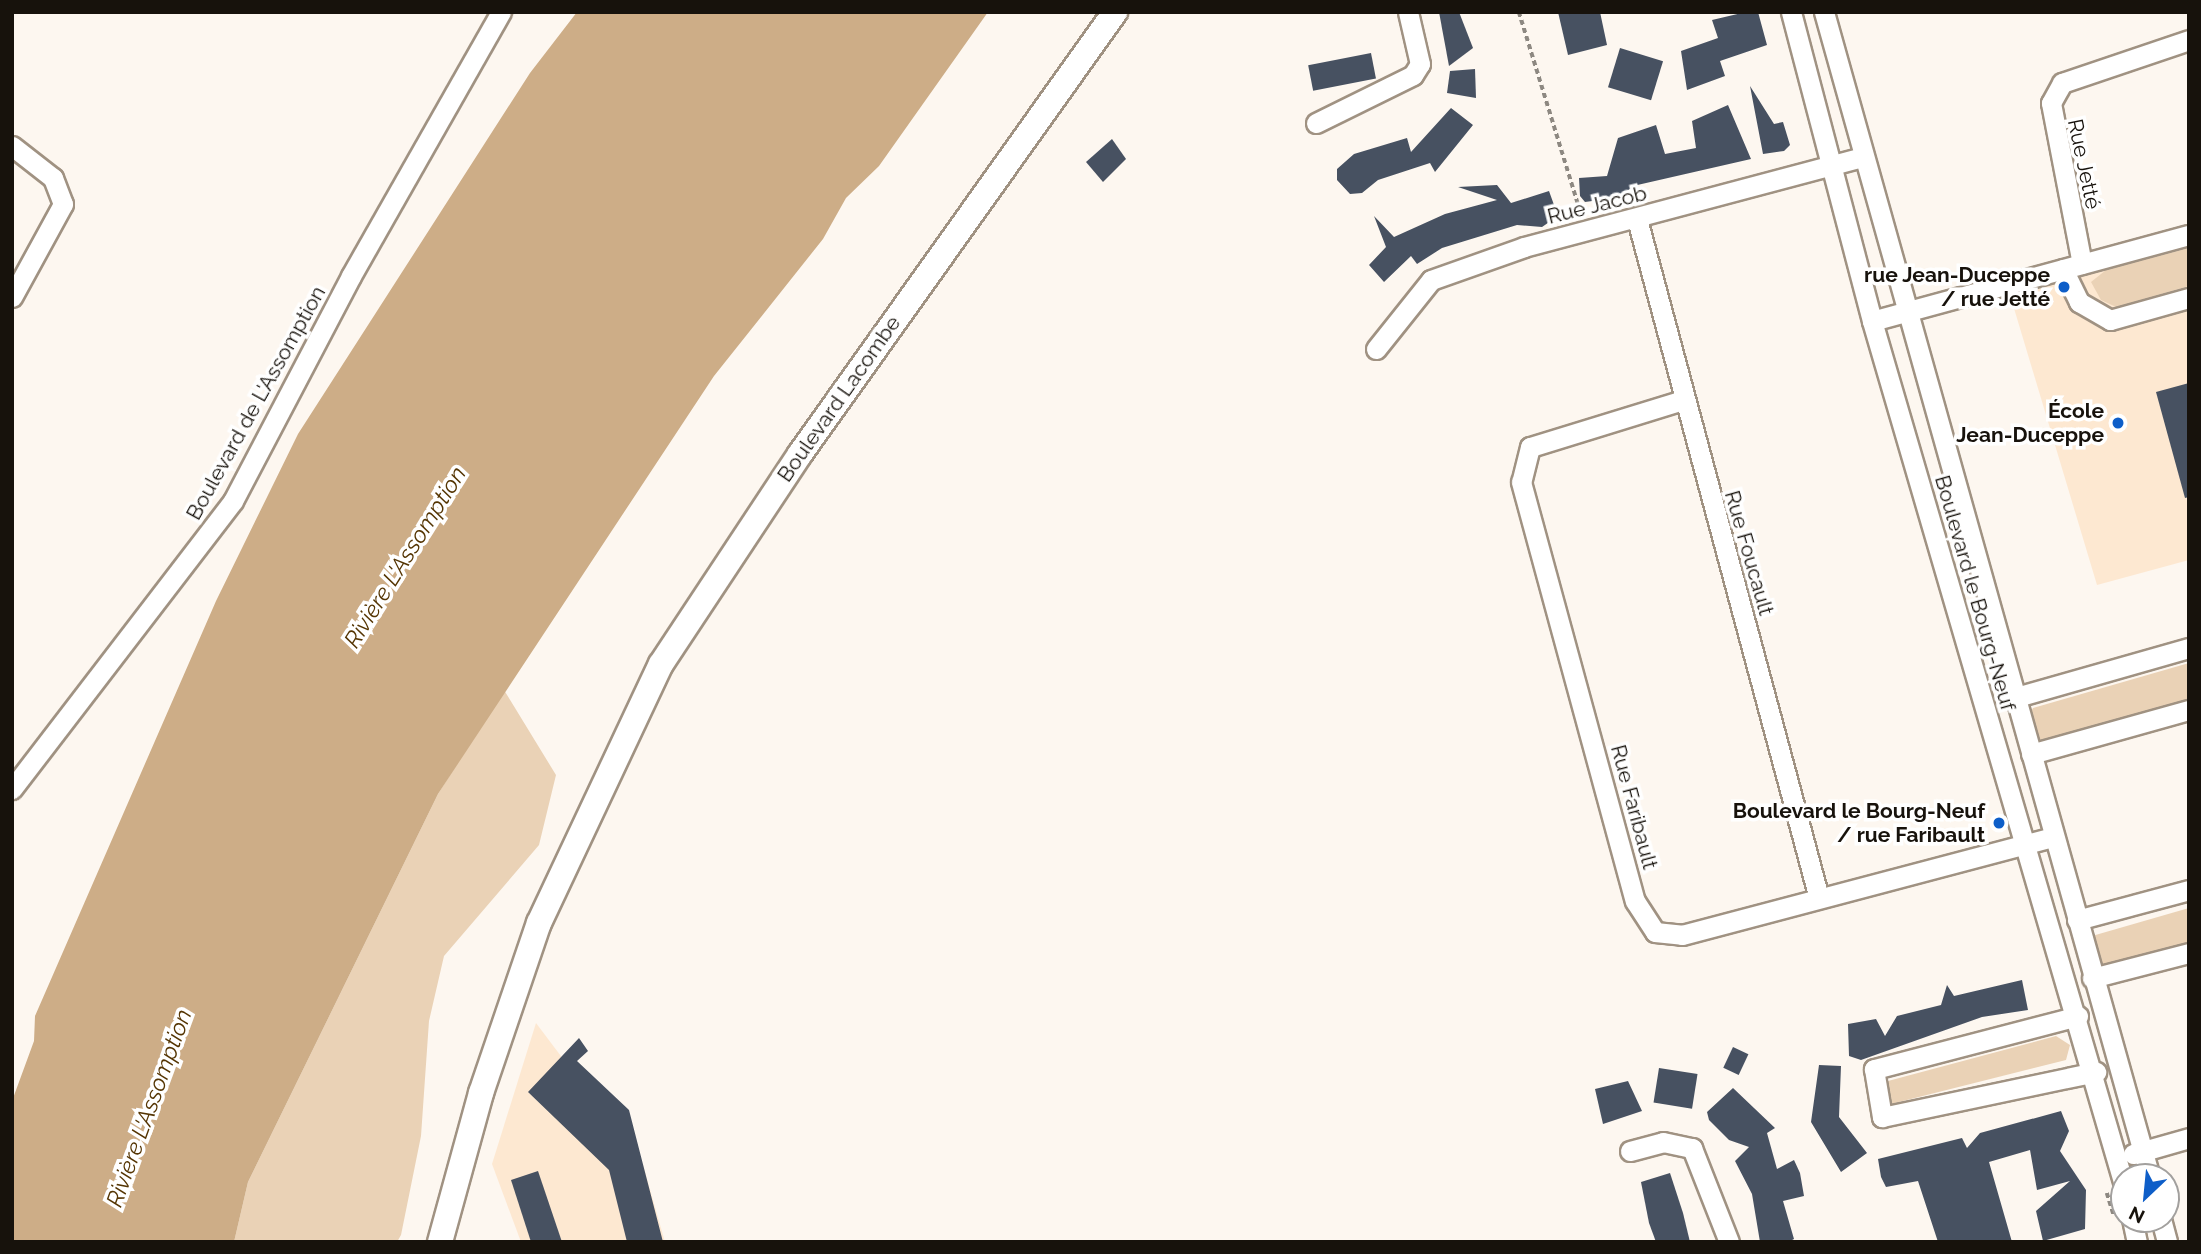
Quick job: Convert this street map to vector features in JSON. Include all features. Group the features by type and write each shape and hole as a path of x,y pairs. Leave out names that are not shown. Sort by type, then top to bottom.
{"main road":[{"name":"Boulevard Lacombe","path":"440,1242 510,1002 591,803 661,664 716,578 1115,12"}],"street":[{"name":"Boulevard de L'Assomption","path":"12,789 233,501 351,276 501,12"},
{"path":"1316,123 1413,75 1420,64 1408,12"},
{"name":"Boulevard le Bourg-Neuf","path":"1791,12 1872,321 2025,844 2096,1072 2119,1163"},
{"name":"Boulevard le Bourg-Neuf","path":"1824,12 1904,313 2146,1163"},
{"name":"Rue Jetté","path":"2082,264 2051,103 2062,83 2189,40"},
{"path":"12,146 52,178 63,204 12,297"},
{"name":"Rue Jacob","path":"1376,349 1431,279 1587,232 1862,157"},
{"name":"Rue Foucault","path":"1637,219 1683,400 1819,898"},
{"path":"1872,321 2189,235"},
{"path":"2063,269 2079,302 2110,320 2189,298"},
{"name":"Rue Faribault","path":"1683,400 1530,447 1521,482 1635,901 1648,923 1667,937 1682,935 2054,837"},
{"path":"2013,698 2189,648"},
{"path":"2031,754 2189,710"},
{"path":"2077,920 2189,890"},
{"path":"2092,978 2189,953"},
{"path":"2078,1016 1874,1069 1882,1117 2096,1072"},
{"path":"2118,1158 2189,1138"},
{"path":"1630,1151 1663,1142 1692,1148 1729,1242"}],"path":[{"path":"1519,12 1587,232"}],"shaded area":[{"name":"École Jean-Duceppe","path":"2189,235 2189,560 2097,585 2007,285"},
{"path":"2189,248 2189,286 2116,307 2101,300 2091,282 2106,270"},
{"path":"2189,663 2189,703 2040,746 2026,720 2033,708"},
{"path":"504,690 556,775 539,845 444,956 429,1021 421,1136 401,1235 397,1242 234,1242 248,1182 438,794"},
{"path":"2189,908 2189,945 2108,966 2095,962 2092,936"},
{"path":"536,1023 643,1165 665,1242 521,1242 492,1164"},
{"path":"2056,1036 2070,1045 2066,1060 1887,1105 1883,1096 1888,1081"}],"water":[{"name":"Rivière L'Assomption","path":"577,12 988,12 879,166 846,198 823,239 714,376 438,794 248,1182 234,1242 12,1242 12,1101 34,1041 35,1016 216,601 298,434 530,73"}],"building":[{"path":"1439,12 1459,12 1473,48 1449,66"},
{"path":"1558,12 1600,12 1607,45 1568,55"},
{"path":"1758,12 1767,45 1720,61 1725,76 1687,90 1681,51 1718,38 1712,20"},
{"path":"1620,48 1663,61 1651,100 1608,87"},
{"path":"1371,53 1376,79 1313,91 1308,65"},
{"path":"1475,69 1476,98 1447,93 1450,71"},
{"path":"1750,86 1774,124 1783,122 1790,145 1784,151 1763,154"},
{"path":"1728,105 1751,159 1633,186 1621,197 1585,202 1580,196 1579,178 1607,176 1618,138 1656,125 1665,154 1696,148 1692,121"},
{"path":"1451,108 1473,125 1435,172 1430,163 1378,180 1362,193 1350,194 1337,180 1337,169 1354,154 1407,138 1411,152"},
{"path":"1112,139 1126,159 1103,182 1086,162"},
{"path":"1497,185 1511,203 1549,191 1558,216 1542,227 1517,225 1442,248 1417,264 1411,256 1384,282 1369,265 1386,247 1374,216 1394,237 1445,214 1497,200 1458,187"},
{"path":"2189,383 2189,497 2185,498 2156,392"},
{"path":"2022,980 2028,1010 1982,1017 1861,1060 1849,1056 1848,1024 1876,1019 1885,1036 1897,1016 1941,1005 1947,985 1954,996"},
{"path":"579,1038 588,1051 577,1061 629,1110 663,1242 627,1242 609,1170 528,1092"},
{"path":"1733,1047 1748,1054 1739,1075 1723,1068"},
{"path":"1819,1065 1841,1066 1839,1117 1867,1153 1841,1172 1811,1122"},
{"path":"1659,1068 1698,1074 1692,1109 1654,1103"},
{"path":"1628,1081 1642,1111 1603,1124 1595,1089"},
{"path":"1733,1088 1775,1128 1767,1133 1777,1169 1794,1160 1800,1173 1804,1196 1783,1201 1794,1239 1788,1242 1760,1242 1752,1194 1735,1161 1749,1147 1729,1140 1709,1120 1707,1112"},
{"path":"2061,1111 2069,1131 2060,1151 2086,1190 2085,1229 2043,1241 2036,1211 2070,1181 2037,1190 2030,1150 1989,1162 2012,1242 1938,1242 1918,1181 1886,1187 1881,1177 1878,1159 1962,1138 1967,1148 1980,1133"},
{"path":"538,1171 562,1242 531,1242 511,1180"},
{"path":"1670,1173 1690,1242 1656,1242 1649,1223 1641,1182"}],"place":[{"name":"rue Jean-Duceppe / rue Jetté","path":"2064,287"},
{"name":"École Jean-Duceppe","path":"2118,423"},
{"name":"Boulevard le Bourg-Neuf / rue Faribault","path":"1999,823"}]}
